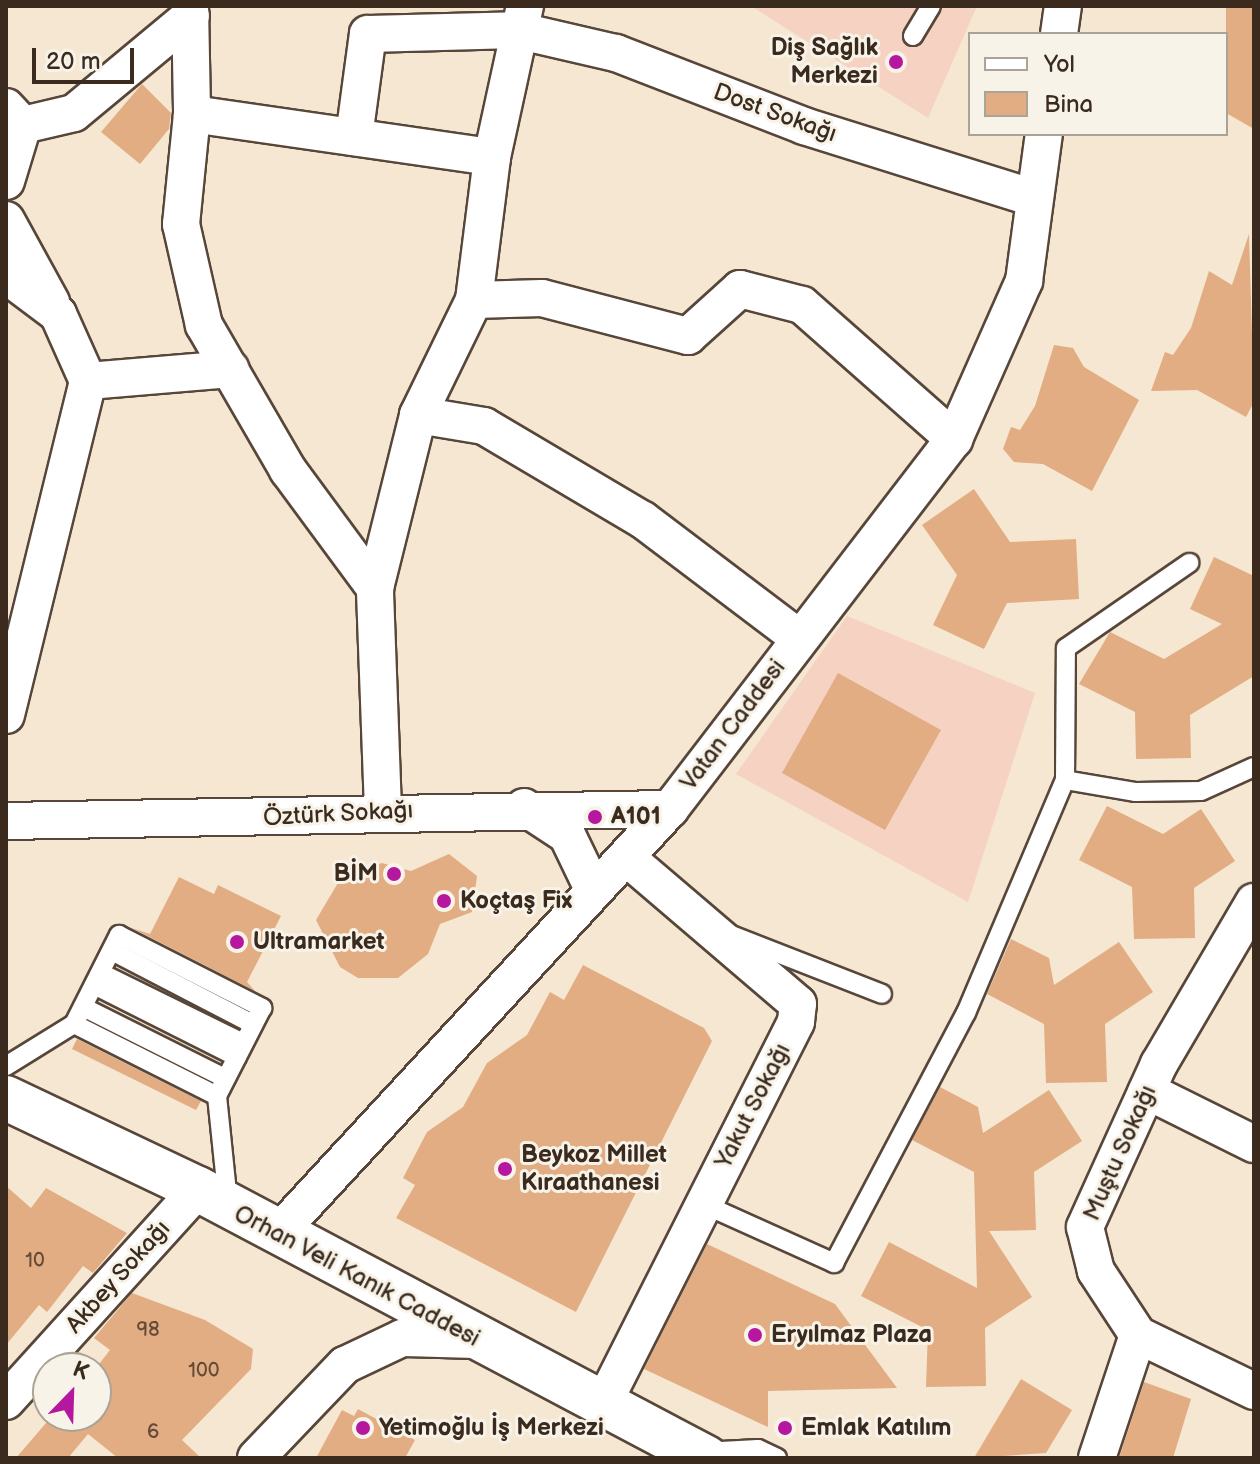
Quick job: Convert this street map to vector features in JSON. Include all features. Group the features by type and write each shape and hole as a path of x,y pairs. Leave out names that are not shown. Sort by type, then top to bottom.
{"main road":[{"name":"Orhan Veli Kanık Caddesi","path":"6,1098 213,1198 601,1408 700,1455"}],"street":[{"path":"1059,32 1063,6"},
{"path":"190,11 192,114 181,224 204,325 288,470 375,588"},
{"path":"6,181 15,116 74,113 190,11"},
{"path":"383,810 375,588 418,415 474,300 492,157 520,18"},
{"name":"Dost Sokağı","path":"354,137 368,34 520,18 804,126 1034,198"},
{"path":"192,114 492,157"},
{"name":"Vatan Caddesi","path":"278,1233 670,809 954,439 1024,281 1044,136"},
{"path":"6,220 58,314 88,381 6,715"},
{"path":"6,275 58,314"},
{"path":"474,300 542,298 688,336 740,289 802,305 954,439"},
{"path":"88,381 230,369"},
{"path":"418,415 484,426 643,520 799,638"},
{"path":"524,807 567,835 593,889"},
{"name":"Öztürk Sokağı","path":"6,821 258,819 383,810 524,807 670,809"},
{"name":"Yakut Sokağı","path":"601,1408 796,1022 798,1004 717,930 627,858"},
{"name":"Muştu Sokağı","path":"1138,1335 1096,1271 1085,1227 1147,1091 1254,902"},
{"path":"1147,1091 1254,1144"},
{"name":"Akbey Sokağı","path":"6,1401 213,1198"},
{"path":"1097,1458 1138,1335 1254,1391"},
{"path":"256,1458 345,1365 402,1338 475,1340"}],"lane":[{"path":"913,36 931,6"},
{"path":"703,1204 834,1263 966,1013 1065,780 1066,648 1189,563"},
{"path":"1065,780 1136,792 1201,791 1254,767"},
{"path":"717,930 882,994"},
{"path":"6,1066 74,1024 112,951 253,1024 217,1096 213,1198"},
{"path":"97,979 240,1050"},
{"path":"83,1007 225,1078"},
{"path":"74,1024 217,1096"},
{"path":"700,1455 758,1449 777,1458"}],"shaded area":[{"name":"Diş Sağlık Merkezi","path":"751,6 977,6 928,118"},
{"path":"847,616 1035,693 968,902 736,774"}],"building":[{"path":"1226,6 1254,6 1254,129 1228,114"},
{"path":"142,84 171,113 169,129 140,164 101,132"},
{"path":"1249,234 1254,402 1246,417 1197,390 1151,391 1165,352 1173,355 1191,328 1209,271 1232,285"},
{"path":"1054,345 1073,348 1084,367 1139,400 1092,491 1043,464 1014,462 1003,449 1011,427 1020,430 1035,406"},
{"path":"974,489 1010,542 1076,539 1079,599 1007,603 984,649 933,625 957,575 922,525"},
{"path":"1214,557 1254,576 1254,676 1190,715 1191,758 1136,759 1135,712 1079,684 1110,632 1164,659 1222,624 1190,609"},
{"path":"838,673 941,730 885,830 782,773"},
{"path":"1107,806 1163,834 1201,809 1235,861 1194,888 1195,938 1134,939 1132,887 1079,860"},
{"path":"449,854 477,876 472,912 440,924 428,954 398,978 358,978 340,967 316,920 342,876 382,863 411,871"},
{"name":"Ultramarket","path":"179,877 214,894 218,885 281,916 247,982 255,991 132,928 150,934"},
{"path":"1011,939 1049,958 1054,985 1119,942 1153,992 1105,1024 1107,1082 1046,1083 1044,1024 987,994"},
{"path":"583,965 704,1028 712,1041 576,1312 396,1218 415,1185 403,1178 427,1132 463,1107 487,1063 527,1035 550,992 564,1000"},
{"path":"77,1039 201,1101 196,1110 72,1049"},
{"path":"940,1087 978,1107 983,1133 1049,1090 1082,1141 1034,1172 1036,1230 989,1231 1032,1297 985,1328 986,1386 926,1387 928,1330 861,1296 889,1242 977,1288 974,1172 912,1140"},
{"path":"6,1186 31,1208 46,1188 127,1233 93,1273 83,1266 47,1312 39,1305 6,1345"},
{"name":"Eryılmaz Plaza","path":"707,1244 835,1304 897,1388 768,1391 768,1427 644,1369"},
{"path":"132,1293 205,1320 253,1349 251,1369 182,1440 201,1458 118,1458 88,1434 68,1458 16,1458 38,1432 112,1432 112,1352 94,1338"},
{"path":"1021,1379 1072,1410 1046,1453 974,1458"},
{"path":"1144,1382 1191,1399 1173,1458 1119,1458"},
{"name":"Yetimoğlu İş Merkezi","path":"358,1409 415,1440 405,1458 316,1458 342,1410 354,1416"}],"place":[{"name":"Diş Sağlık Merkezi","path":"896,62"},
{"name":"A101","path":"595,817"},
{"name":"BİM","path":"394,874"},
{"name":"Koçtaş Fix","path":"444,901"},
{"name":"Ultramarket","path":"237,942"},
{"name":"Beykoz Millet Kıraathanesi","path":"505,1169"},
{"name":"Eryılmaz Plaza","path":"755,1335"},
{"name":"Yetimoğlu İş Merkezi","path":"363,1428"},
{"name":"Emlak Katılım","path":"785,1428"}]}
